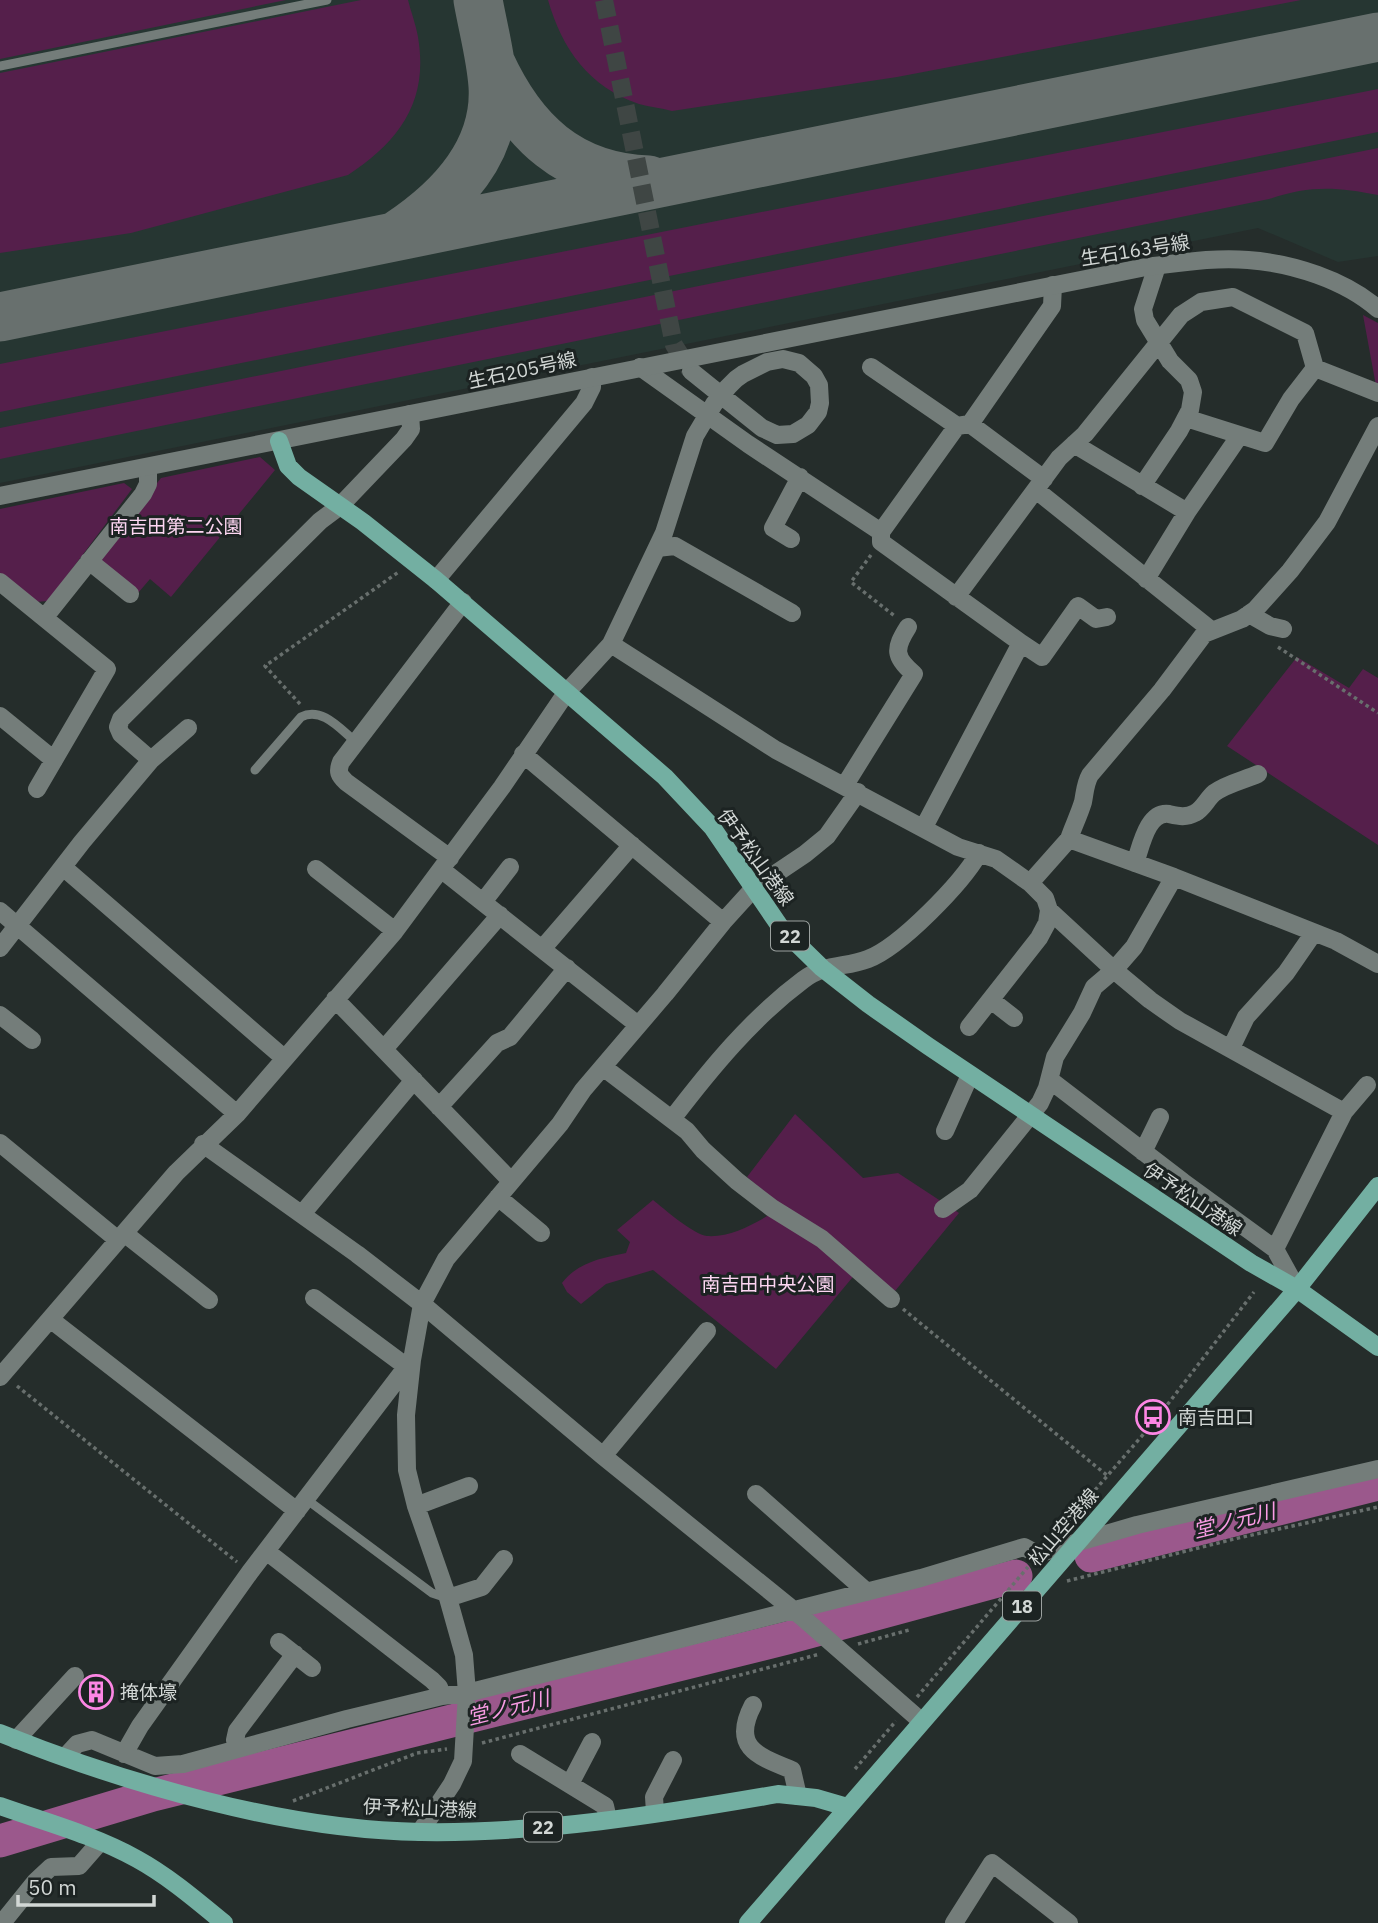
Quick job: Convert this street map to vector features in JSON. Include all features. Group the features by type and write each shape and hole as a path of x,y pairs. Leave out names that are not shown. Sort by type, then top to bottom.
{"main road":[{"name":"伊予松山港線","path":"279,441 288,466 436,580 665,777 712,827 781,928 822,968 867,1004 1030,1116 1251,1263 1297,1289 1378,1347"},
{"name":"松山空港線","path":"748,1923 1297,1289 1378,1186"},
{"name":"伊予松山港線","path":"8,1737 116,1775 237,1808 351,1827 420,1832 500,1831 608,1819 778,1794 816,1798 847,1807"},
{"path":"0,1805 136,1858 171,1880 224,1923"}],"street":[{"name":"生石163号線","path":"1053,285 1157,266 1249,260 1299,270 1346,288 1378,309"},
{"path":"1142,486 1186,418 1193,391 1189,380 1170,361 1145,320 1143,309 1157,266"},
{"path":"881,537 1052,306 1053,285"},
{"name":"生石205号線","path":"0,496 1053,285"},
{"path":"956,597 1059,458 1074,444 1181,315 1191,307 1233,297 1305,333 1315,368"},
{"path":"1,1376 204,1144 237,1114 395,931 446,864 566,693 611,644 657,548 695,436 710,409 728,387 743,374 767,362 791,360 799,363 814,376 819,385 821,403 808,425 793,434 776,435 762,428 691,371"},
{"path":"640,367 710,409 748,444 800,477 956,597 1042,657 1078,606 1096,619 1107,617"},
{"path":"871,367 963,425 1040,484 1146,579 1211,630"},
{"path":"1315,368 1378,393"},
{"path":"1186,418 1265,443 1291,399 1315,368"},
{"path":"436,580 584,403 592,387 592,377"},
{"path":"151,760 121,734 118,727 121,719 320,521 340,506 404,439 411,429 410,414"},
{"path":"1030,883 1069,839 1090,775 1162,690 1204,634 1250,614 1290,571 1327,522 1378,426"},
{"path":"1146,579 1186,512 1240,435"},
{"path":"1074,444 1186,512"},
{"path":"45,617 143,494 148,484 148,467"},
{"path":"791,539 773,528 800,477"},
{"path":"657,548 675,546 792,613"},
{"path":"89,561 130,594"},
{"path":"0,582 107,669 37,789"},
{"path":"463,603 341,762 338,770 340,776 446,864 483,902 638,1025"},
{"path":"1250,614 1270,626 1280,628"},
{"path":"420,1832 459,1771 465,1744 467,1695 464,1655 407,1470 409,1363 422,1304 446,1259 560,1124 603,1067 723,922 753,889 817,845 837,822 914,674 900,662 897,650 908,627"},
{"path":"924,827 1021,643"},
{"path":"611,644 776,750 958,847 996,859 1030,883 1045,898 1049,911 1047,923 1039,938 969,1027"},
{"path":"0,716 54,760"},
{"path":"0,948 151,760 188,728"},
{"path":"523,754 723,922"},
{"path":"1135,863 1150,823 1157,816 1166,814 1180,817 1197,812 1212,794 1258,774"},
{"path":"1069,839 1336,941 1378,964"},
{"path":"542,948 632,845"},
{"path":"672,1119 713,1065 804,979 822,968 869,959 885,950 905,935 964,876 979,853"},
{"path":"63,867 284,1058"},
{"path":"483,902 510,867"},
{"path":"316,869 395,931"},
{"path":"943,1209 970,1190 1040,1103 1055,1058 1094,987 1114,970 1134,947 1174,877"},
{"path":"0,911 237,1114"},
{"path":"1049,911 1114,970 1180,1021 1344,1112"},
{"path":"384,1049 500,915"},
{"path":"1231,1048 1246,1017 1286,973 1313,934"},
{"path":"439,1107 497,1044 510,1037 567,968"},
{"path":"335,999 511,1181"},
{"path":"991,1000 1014,1018"},
{"path":"0,1014 32,1040"},
{"path":"603,1067 687,1131 703,1150 737,1181 772,1208 822,1239 891,1299"},
{"path":"945,1131 970,1075"},
{"path":"302,1214 414,1080"},
{"path":"1049,1080 1275,1249 1297,1289"},
{"path":"1275,1249 1344,1112 1367,1085"},
{"path":"1143,1152 1160,1118"},
{"path":"0,1143 121,1237 209,1300"},
{"path":"204,1144 422,1304 603,1456 838,1647 921,1721"},
{"path":"498,1197 541,1233"},
{"path":"314,1298 409,1363"},
{"path":"50,1320 301,1505"},
{"path":"603,1456 706,1331"},
{"path":"124,1754 140,1726 250,1572 409,1363"},
{"path":"65,1757 77,1744 92,1741 155,1766 183,1764 442,1696 467,1695 798,1614 1024,1547 1037,1553 1079,1540 1378,1469"},
{"path":"416,1506 469,1486"},
{"path":"757,1494 867,1592"},
{"path":"266,1551 432,1680 439,1687 442,1696"},
{"path":"448,1598 482,1587 504,1559"},
{"path":"279,1642 312,1668"},
{"path":"237,1749 237,1731 295,1654"},
{"path":"8,1737 75,1676"},
{"path":"753,1705 745,1728 746,1742 753,1753 762,1759 792,1770 798,1796"},
{"path":"570,1784 592,1742"},
{"path":"520,1754 605,1806 608,1819"},
{"path":"655,1812 654,1797 673,1760"},
{"path":"2,1923 51,1867 79,1866 97,1841"},
{"path":"954,1923 992,1863 1069,1923"}],"lane":[{"path":"0,66 327,0"},
{"path":"255,770 301,717 308,713 320,714 356,742"},
{"path":"301,1505 432,1593 448,1598"}],"path":[{"path":"881,537 851,582 908,627"},
{"path":"308,713 265,666 414,562"},
{"path":"1280,628 1278,648 1378,713"},
{"path":"855,1770 1154,1422 1254,1292"},
{"path":"891,1299 1124,1489"},
{"path":"1,1376 250,1572"},
{"path":"1067,1581 1234,1539 1378,1507"},
{"path":"281,1817 294,1800 327,1790 417,1753 465,1744 909,1630"}],"shaded area":[{"path":"0,0 1378,0 1378,256 1338,262 1258,228 0,483"}],"green space":[{"path":"0,0 286,0 0,59"},
{"path":"361,0 408,0 418,37 419,81 406,118 395,134 348,175 131,233 0,253 0,73"},
{"path":"548,0 1301,0 897,77 672,111 621,97 592,77 561,35"},
{"path":"1378,89 1378,132 0,412 0,364"},
{"path":"1378,148 1378,195 1336,189 1298,191 0,459 0,428"},
{"path":"1363,315 1378,323 1378,387 1376,386"},
{"name":"南吉田第二公園","path":"260,457 275,470 171,597 150,579 138,593 96,560 161,478"},
{"path":"124,483 132,489 48,601 35,602 0,574 0,509"},
{"path":"1297,657 1349,688 1363,669 1378,678 1378,845 1227,746"},
{"name":"南吉田中央公園","path":"795,1114 863,1178 898,1173 959,1213 895,1291 862,1266 776,1369 653,1270 606,1284 581,1304 567,1292 562,1283 575,1270 591,1262 626,1253 630,1242 617,1230 653,1200 687,1226 707,1236 737,1231 782,1207 747,1177"}],"waterway":[{"name":"堂ノ元川","path":"1091,1556 1378,1484"},
{"name":"堂ノ元川","path":"0,1841 153,1795 787,1638 1016,1576"}],"taxiway":[{"path":"399,234 418,221 452,190 467,172 487,132 492,110 493,86 478,0"},
{"path":"0,317 1378,37"},
{"path":"490,62 517,110 552,146 572,160 595,170 621,177 649,180"}],"tunnel":[{"path":"604,0 674,345 690,370"}],"place":[{"name":"南吉田口","path":"1153,1417"},
{"name":"掩体壕","path":"96,1692"}]}
